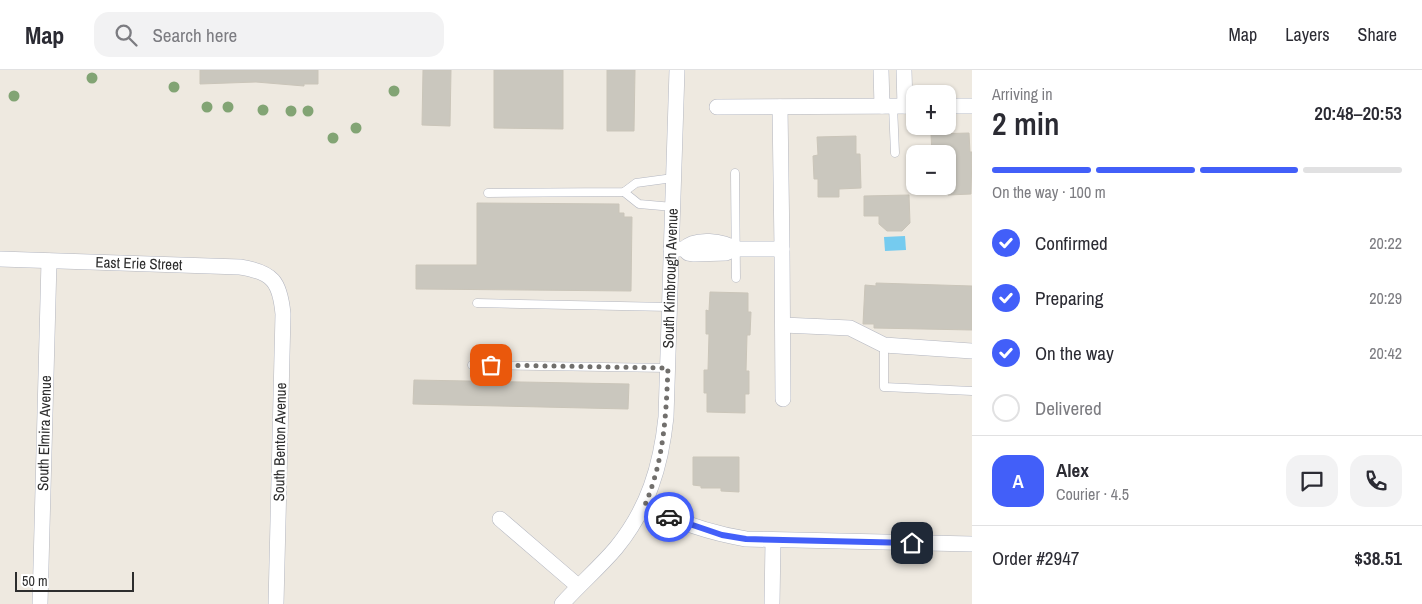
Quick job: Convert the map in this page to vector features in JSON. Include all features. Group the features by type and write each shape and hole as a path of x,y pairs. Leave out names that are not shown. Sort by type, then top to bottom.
{"street":[{"name":"South Kimbrough Avenue","path":"562,604 615,549 645,505 654,482 664,439 670,307 678,249 672,207 676,70"},
{"path":"881,70 899,106"},
{"path":"899,106 904,70"},
{"path":"717,108 899,106"},
{"path":"956,106 972,106"},
{"path":"780,107 783,399"},
{"path":"678,249 694,254 726,253 735,249 782,249"},
{"name":"East Erie Street","path":"0,259 240,267 258,270 275,280"},
{"name":"South Elmira Avenue","path":"40,604 49,261"},
{"name":"South Benton Avenue","path":"275,280 280,293 283,314 276,604"},
{"path":"783,325 850,328 884,345 972,351"},
{"path":"645,505 672,519 722,535 773,540 972,544"},
{"path":"500,519 578,586"},
{"path":"772,604 773,540"}],"lane":[{"path":"894,153 899,106"},
{"path":"735,173 736,278"},
{"path":"488,193 624,192 636,183 673,178"},
{"path":"624,192 639,204 672,207"},
{"path":"478,303 670,307"},
{"path":"884,345 884,387 972,391"},
{"path":"472,365 668,368"}],"water":[{"path":"905,236 906,250 885,251 884,237"}],"building":[{"path":"200,70 318,70 318,84 304,84 304,86 256,82 200,84"},
{"path":"423,70 451,70 450,126 422,125"},
{"path":"494,70 563,70 563,129 494,128"},
{"path":"607,70 635,70 634,131 607,131"},
{"path":"956,133 969,133 970,152 972,152 971,194 956,195 956,145 932,145 931,135 956,135"},
{"path":"856,136 856,154 860,154 861,188 839,189 839,197 818,197 818,179 814,179 813,156 818,155 817,137"},
{"path":"909,195 910,223 902,231 887,231 879,224 879,216 864,216 864,196"},
{"path":"477,203 619,204 619,213 624,213 624,217 632,217 631,291 416,289 416,265 477,265"},
{"path":"876,283 972,286 972,330 874,328 874,324 863,324 865,285 876,286"},
{"path":"710,292 748,293 748,312 751,312 750,335 747,335 746,371 749,371 749,394 745,394 745,413 707,412 707,393 704,393 704,370 708,370 709,334 706,334 706,310 709,311"},
{"path":"414,380 629,384 628,409 413,404"},
{"path":"693,457 739,457 739,492 721,491 721,488 701,488 701,486 693,485"}],"way so far":[{"path":"491,365 668,368 664,439 654,482 645,505 669,517"}],"route":[{"path":"669,517 722,535 746,539 912,543"}]}
